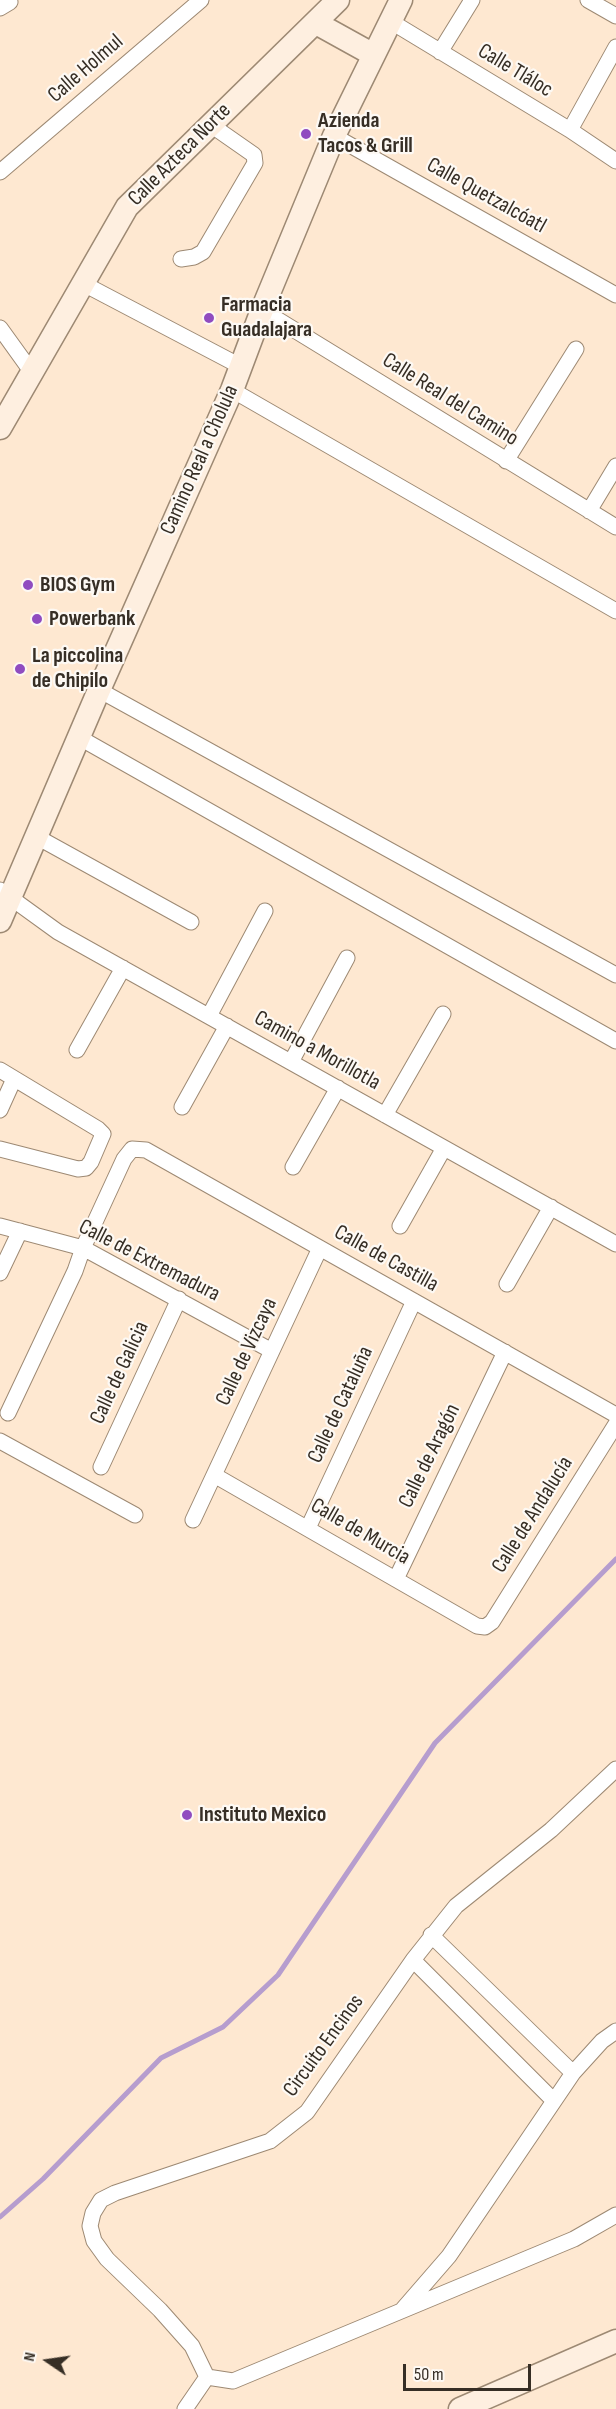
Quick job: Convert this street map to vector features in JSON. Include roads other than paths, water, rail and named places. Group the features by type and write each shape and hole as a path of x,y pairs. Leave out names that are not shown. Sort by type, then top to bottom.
{"main road":[{"name":"Calle Azteca Norte","path":"0,428 127,207 338,0"},
{"name":"Camino Real a Cholula","path":"0,921 6,893 37,837 99,690 232,390 262,310 334,136 372,54 401,0"},
{"path":"316,23 372,54"},
{"path":"460,2409 616,2342"}],"street":[{"name":"Calle Holmul","path":"4,169 201,0"},
{"path":"440,52 472,0"},
{"path":"588,0 616,16"},
{"name":"Calle Tláloc","path":"390,21 570,130 616,161"},
{"path":"570,130 616,47"},
{"path":"181,259 194,257 203,252 255,164 254,155 211,125"},
{"name":"Calle Quetzalcóatl","path":"334,136 616,295"},
{"path":"0,151 4,169"},
{"path":"82,284 240,366"},
{"name":"Calle Real del Camino","path":"262,310 616,527"},
{"path":"0,328 31,371"},
{"path":"506,461 576,349"},
{"path":"232,390 616,611"},
{"path":"589,511 616,466"},
{"path":"99,690 616,975"},
{"path":"80,738 616,1041"},
{"path":"37,837 191,922"},
{"name":"Camino a Morillotla","path":"6,893 58,932 616,1244"},
{"path":"209,1016 266,911"},
{"path":"291,1062 347,958"},
{"path":"77,1050 123,968"},
{"path":"386,1115 443,1014"},
{"path":"182,1107 227,1026"},
{"path":"0,1070 103,1134 86,1168 78,1169 0,1149"},
{"path":"0,1110 14,1079"},
{"path":"293,1167 338,1088"},
{"path":"400,1226 444,1148"},
{"name":"Calle de Castilla","path":"83,1248 124,1159 132,1149 146,1149 616,1415"},
{"path":"507,1284 551,1207"},
{"name":"Calle de Extremadura","path":"0,1226 83,1248 272,1351"},
{"path":"0,1273 20,1231"},
{"path":"8,1413 75,1271 83,1248"},
{"name":"Calle de Vizcaya","path":"193,1520 320,1248"},
{"name":"Calle de Galicia","path":"101,1467 179,1299"},
{"name":"Calle de Cataluña","path":"308,1527 414,1301"},
{"name":"Calle de Aragón","path":"396,1579 505,1352"},
{"name":"Calle de Andalucía","path":"484,1627 492,1622 616,1424"},
{"path":"0,1441 135,1515"},
{"name":"Calle de Murcia","path":"214,1475 477,1626 484,1627"},
{"name":"Circuito Encinos","path":"207,2377 192,2346 160,2310 108,2259 94,2241 90,2226 93,2213 101,2200 115,2193 270,2140 307,2112 412,1960 456,1906 551,1830 616,1769"},
{"path":"431,1935 573,2073"},
{"path":"412,1960 554,2101"},
{"path":"402,2312 449,2256 573,2073 602,2041 616,2031"},
{"path":"185,2409 207,2377 233,2381 574,2239 616,2215"}],"waterway":[{"path":"0,2217 43,2179 161,2058 223,2027 278,1975 435,1743 616,1559"}],"place":[{"name":"Azienda Tacos & Grill","path":"306,134"},
{"name":"Farmacia Guadalajara","path":"209,318"},
{"name":"BIOS Gym","path":"28,585"},
{"name":"Powerbank","path":"37,619"},
{"name":"La piccolina de Chipilo","path":"20,669"},
{"name":"Instituto Mexico","path":"187,1815"}]}
